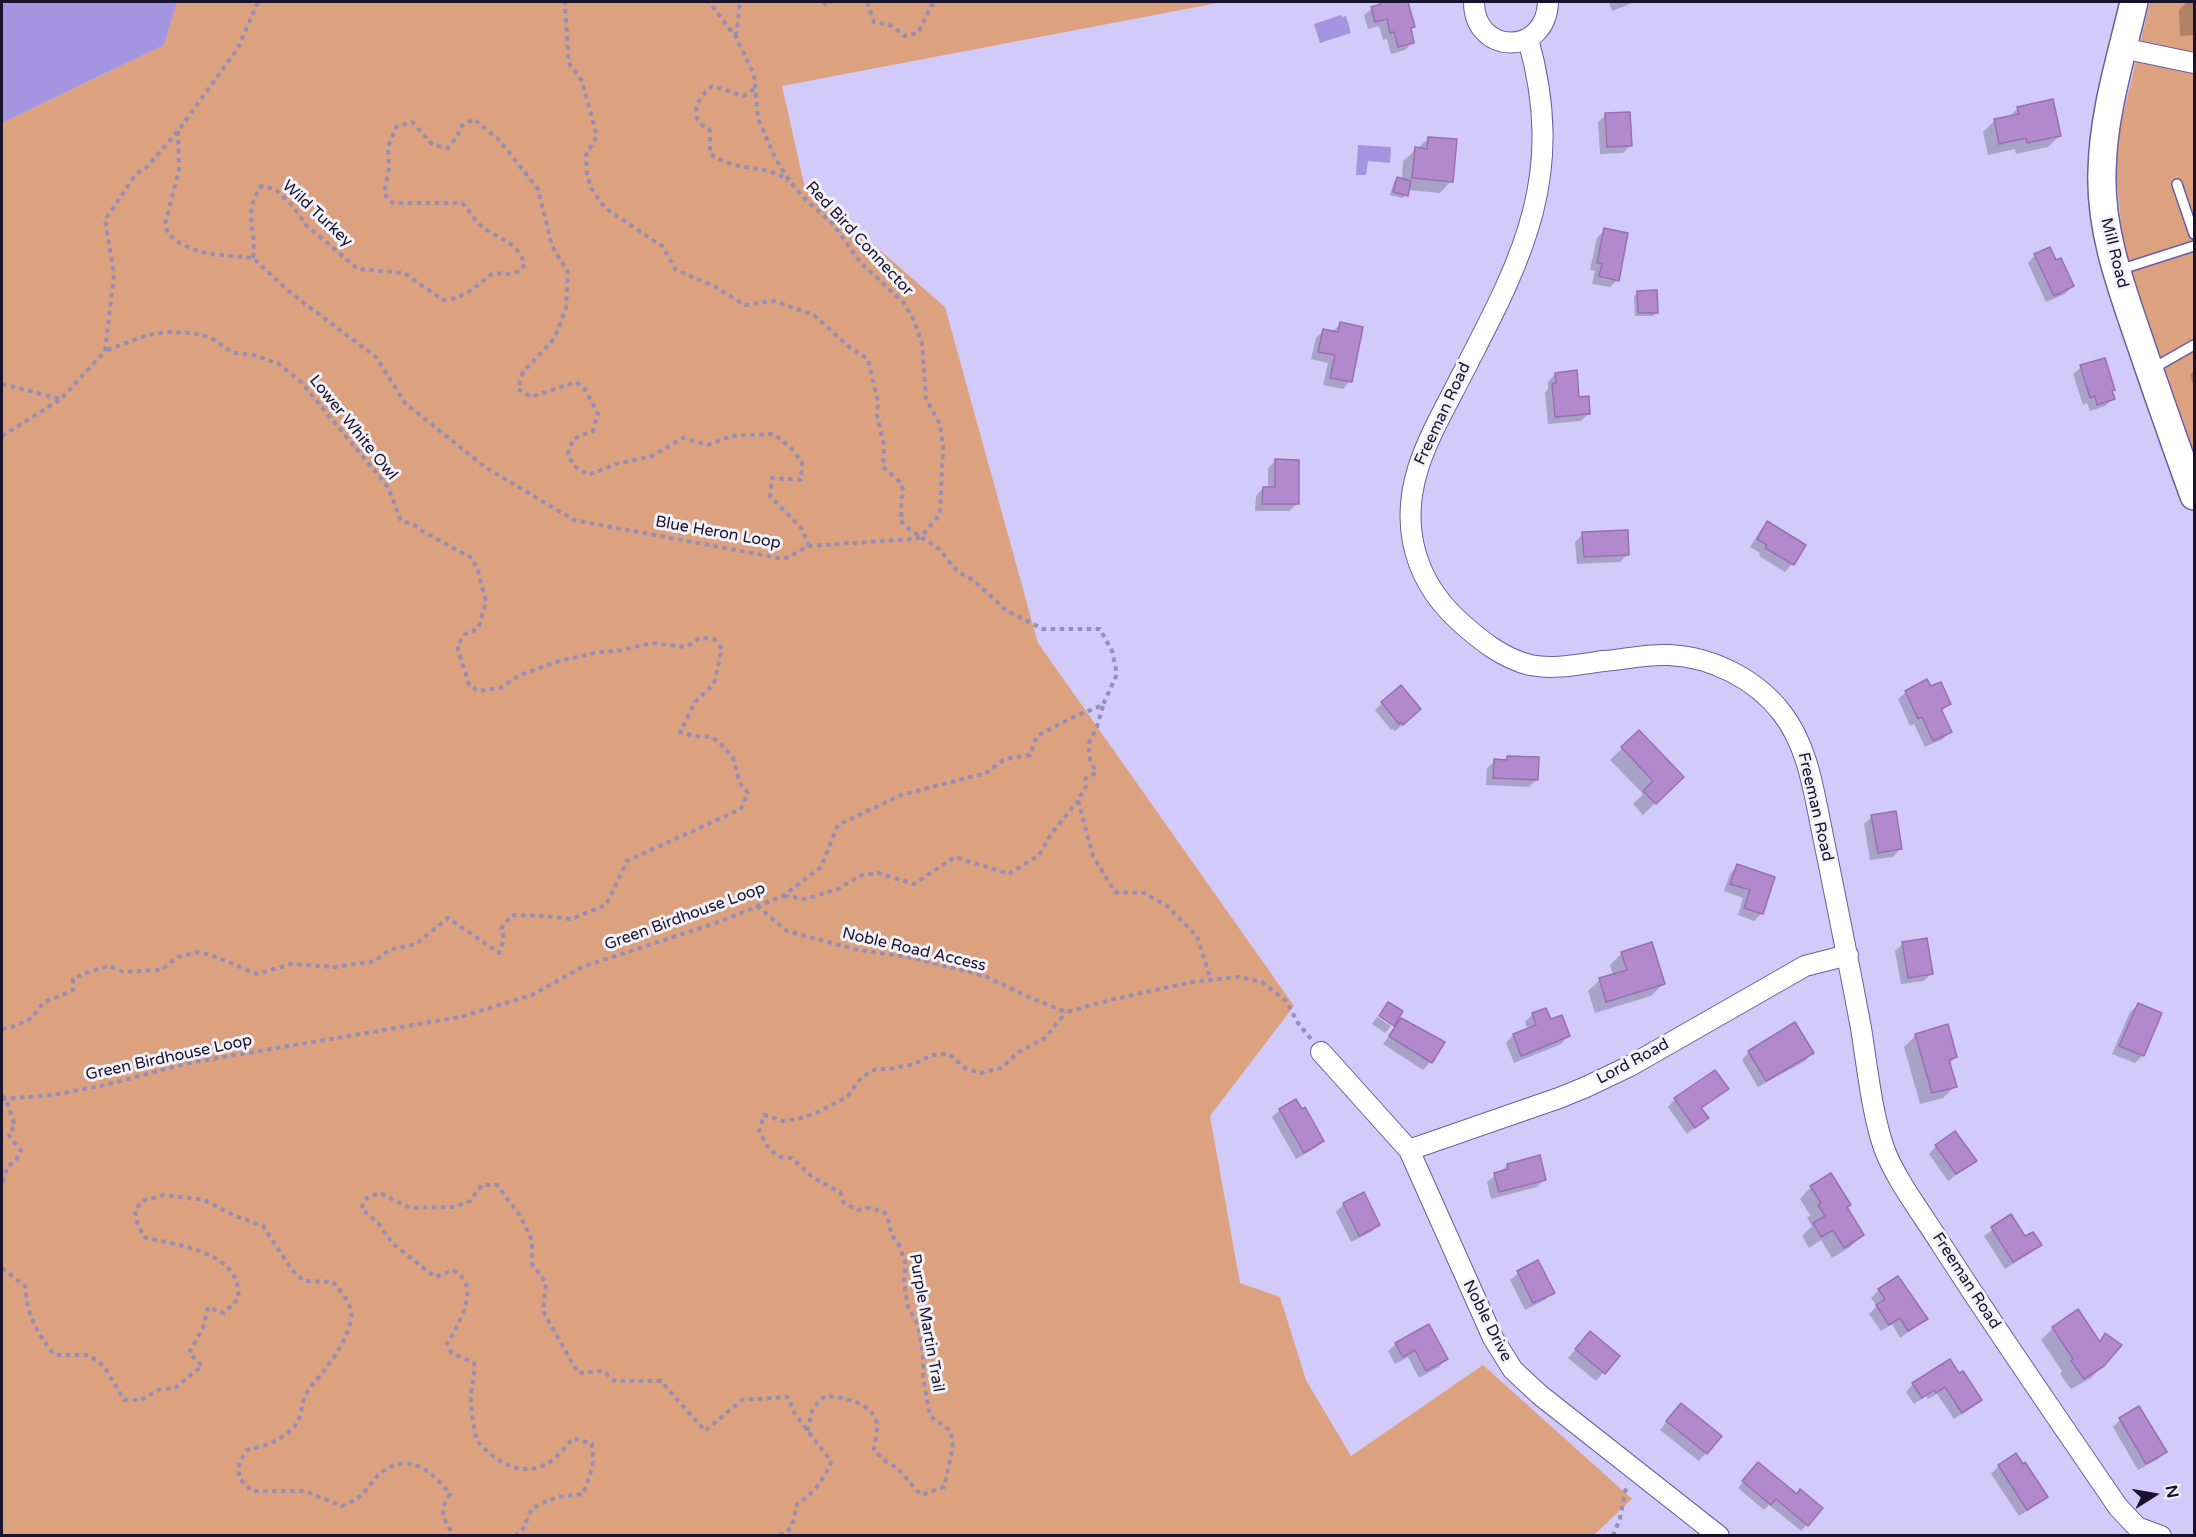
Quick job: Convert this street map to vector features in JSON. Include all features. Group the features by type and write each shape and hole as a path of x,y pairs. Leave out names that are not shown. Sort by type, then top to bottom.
{"main road":[{"name":"Mill Road","path":"2133,2 2105,125 2102,173 2106,228 2116,270 2194,496"}],"street":[{"path":"1474,2 1476,19 1488,35 1511,43 1528,39 1543,24 1548,2"},
{"name":"Freeman Road","path":"1528,39 1538,78 1543,123 1543,151 1538,195 1520,254 1425,447 1413,479 1410,519 1413,540 1423,573 1444,606 1483,642 1514,660 1527,664 1553,666 1643,656 1683,657 1714,665 1743,678 1780,710 1792,727 1807,763 1848,955 1879,1131 1889,1160 1976,1298 2118,1507 2137,1527 2161,1536"},
{"path":"2122,48 2194,63"},
{"name":"Lord Road","path":"1409,1149 1586,1087 1640,1060 1805,966 1848,955"},
{"name":"Noble Drive","path":"1321,1052 1409,1149 1478,1308 1503,1356 1525,1383 1719,1536"}],"lane":[{"path":"2177,184 2194,234"},
{"path":"2116,270 2194,246"},
{"path":"2150,370 2194,345"}],"path":[{"path":"2,436 61,399 105,351 114,274 105,220 136,174 146,168 178,131 238,48 258,2"},
{"path":"565,2 565,21 569,43 568,62 582,81 597,136 586,155 587,174 591,188 605,208 662,246 676,270 714,286 745,305 774,301 814,315 848,346 868,358 878,402 877,416 884,445 883,467 900,482 904,492 900,500 902,514 900,520 909,530 937,547 958,572 973,580 1007,611 1043,629 1100,629 1112,651 1117,674 1089,744 1090,759 1095,773 1085,779 1086,787 1052,834 1040,855 1009,874 956,857 914,884 878,873 862,875 838,889 806,899 783,896"},
{"name":"Red Bird Connector","path":"709,2 736,37 754,75 758,118 775,158 791,183 833,224 861,264 904,303 914,321 922,344 926,399 940,424 943,447 940,514 921,537"},
{"path":"736,37 740,2"},
{"path":"824,2 827,5 831,2"},
{"path":"867,2 874,22 893,26 904,36 918,33 931,6 938,2"},
{"path":"754,89 744,96 712,86 704,93 695,110 700,125 710,130 710,154 727,163 757,167 778,173 791,183"},
{"name":"Wild Turkey","path":"253,258 255,240 250,223 253,199 261,186 275,189 306,225 358,269 404,273 443,300 458,298 473,290 493,273 514,275 521,271 525,264 521,253 511,243 477,223 470,210 462,203 393,203 384,194 389,168 388,147 396,127 412,122 433,145 448,148 458,135 460,127 474,119 499,140 538,189 552,246 568,272 566,308 554,339 523,372 518,389 531,397 576,382 585,389 597,414 593,431 573,440 568,454 574,466 588,476 616,464 652,456 682,438 708,445 731,436 774,434 791,448 802,462 801,480 772,478 770,496 802,530 809,546"},
{"path":"178,131 179,170 165,224 168,234 192,249 209,254 253,258"},
{"name":"Blue Heron Loop","path":"253,258 292,294 376,357 405,403 485,467 574,520 784,559 809,546 913,540 921,537"},
{"name":"Lower White Owl","path":"2,1029 32,1018 43,1003 73,990 73,979 85,973 110,966 123,972 161,970 178,957 200,952 257,974 291,964 335,968 375,960 389,950 416,944 448,918 499,953 504,939 501,929 512,915 572,919 606,905 627,861 741,808 748,793 739,782 734,760 724,747 712,737 680,732 695,702 714,684 722,649 714,639 700,638 686,647 652,643 617,651 599,652 559,661 520,675 500,688 478,691 469,685 457,646 465,634 478,629 486,602 472,558 413,524 401,520 388,487 300,381 279,364 254,356 233,353 210,337 190,333 169,332 147,335 105,351"},
{"path":"2,384 61,399"},
{"name":"Green Birdhouse Loop","path":"3,1098 54,1095 105,1085 189,1063 459,1017 532,995 582,967 716,923 783,896 821,867 838,825 901,795 987,774 1005,759 1030,755 1038,736 1071,718 1103,705"},
{"path":"1078,800 1093,856 1115,892 1144,893 1167,906 1197,936 1211,980"},
{"name":"Noble Road Access","path":"757,906 787,931 858,950 908,957 985,976 1066,1012"},
{"path":"1066,1012 1114,999 1211,980 1239,977 1262,982 1286,1001 1298,1023 1321,1052"},
{"name":"Purple Martin Trail","path":"807,1431 813,1408 825,1396 840,1397 869,1408 877,1423 874,1449 882,1459 897,1468 921,1495 944,1487 953,1447 951,1431 930,1416 918,1325 908,1307 904,1282 906,1264 899,1245 891,1234 888,1217 883,1211 869,1208 857,1210 843,1202 840,1192 812,1177 792,1158 780,1157 769,1149 759,1131 764,1115 783,1121 818,1112 847,1097 861,1078 876,1069 890,1069 914,1064 932,1055 948,1054 965,1068 980,1073 1002,1068 1017,1053 1045,1038 1066,1012"},
{"path":"2,1185 6,1167 16,1160 21,1151 8,1134 15,1126 3,1098"},
{"path":"515,1536 522,1531 532,1508 557,1497 583,1494 593,1466 592,1444 573,1438 552,1461 534,1470 507,1466 477,1442 472,1400 474,1363 452,1353 447,1344 464,1314 468,1288 464,1278 453,1270 435,1277 392,1243 379,1224 361,1208 367,1198 380,1193 410,1208 455,1207 470,1201 482,1185 496,1185 521,1217 532,1241 532,1264 546,1283 543,1311 578,1373 603,1371 615,1382 661,1381 705,1431 742,1400 788,1397 795,1414 831,1461 825,1478 807,1498 797,1504 792,1526 786,1533 771,1536"},
{"path":"2,1268 25,1286 26,1302 33,1327 54,1355 90,1355 104,1366 124,1400 141,1400 158,1390 175,1388 202,1366 189,1353 202,1328 208,1307 224,1313 239,1298 237,1282 226,1266 199,1250 146,1238 138,1226 135,1211 142,1201 164,1195 204,1200 235,1216 263,1226 292,1270 304,1281 333,1282 350,1308 351,1319 342,1342 327,1368 306,1395 299,1420 293,1429 268,1445 247,1450 238,1463 239,1478 252,1491 305,1491 342,1506 356,1500 382,1472 396,1466 410,1464 427,1469 450,1494 443,1506 444,1521 454,1536"},
{"path":"1613,1536 1620,1518 1631,1467"}],"shaded area":[{"path":"2,2 177,2 164,45 2,123"},
{"path":"177,2 1223,2 782,86 804,184 945,307 1038,643 1294,1006 1210,1116 1240,1283 1280,1297 1306,1380 1351,1456 1483,1365 1632,1499 1593,1536 2,1536 2,123 164,45"},
{"path":"2150,2 2194,2 2194,452 2124,252 2114,153"},
{"path":"1341,15 1346,16 1351,33 1320,43 1314,24"},
{"path":"1358,145 1391,147 1390,163 1368,161 1366,175 1356,175"}],"building":[{"path":"1380,2 1408,2 1415,27 1411,28 1414,43 1398,47 1394,32 1390,33 1387,19 1375,22 1371,7 1381,4"},
{"path":"2053,99 2061,136 2027,143 2026,138 1999,144 1994,119 2019,114 2017,107"},
{"path":"1630,112 1632,146 1607,147 1605,113"},
{"path":"1428,137 1457,139 1453,182 1412,178 1415,147 1427,149"},
{"path":"1397,177 1411,181 1408,196 1393,192"},
{"path":"1604,228 1628,233 1619,281 1599,276 1602,264 1597,263"},
{"path":"2050,247 2056,260 2061,258 2074,286 2054,296 2034,254"},
{"path":"1657,290 1658,313 1638,313 1637,291"},
{"path":"1340,322 1363,327 1352,382 1330,378 1335,355 1318,352 1323,329 1338,332"},
{"path":"2105,358 2115,390 2112,391 2115,399 2097,405 2095,396 2090,398 2080,365"},
{"path":"1577,370 1579,397 1589,396 1590,414 1555,417 1552,384 1556,383 1555,373"},
{"path":"1275,459 1299,460 1299,504 1262,504 1263,487 1275,487"},
{"path":"1767,521 1806,545 1794,565 1765,548 1767,545 1757,539"},
{"path":"1628,530 1629,555 1584,557 1582,532"},
{"path":"1927,679 1931,686 1941,682 1951,704 1941,709 1952,732 1933,741 1922,717 1918,719 1905,691"},
{"path":"1401,685 1421,709 1403,725 1401,722 1399,724 1381,702"},
{"path":"1639,730 1684,777 1656,804 1643,791 1653,781 1621,747"},
{"path":"1507,756 1539,757 1538,780 1493,778 1494,759 1507,760"},
{"path":"1896,811 1902,849 1878,853 1871,815"},
{"path":"1737,864 1775,877 1763,914 1744,908 1750,890 1730,884"},
{"path":"1927,938 1933,974 1908,978 1902,942"},
{"path":"1652,942 1665,984 1606,1002 1599,978 1627,970 1621,952"},
{"path":"1388,1002 1403,1011 1394,1026 1379,1016"},
{"path":"2138,1003 2162,1013 2144,1056 2119,1046"},
{"path":"1546,1008 1551,1019 1562,1015 1570,1036 1521,1056 1513,1034 1536,1025 1532,1013"},
{"path":"1401,1018 1445,1042 1432,1063 1389,1036"},
{"path":"1795,1022 1814,1053 1766,1081 1748,1051"},
{"path":"1948,1024 1957,1057 1949,1060 1957,1087 1932,1093 1915,1034"},
{"path":"1715,1070 1729,1089 1701,1108 1709,1118 1695,1128 1674,1098"},
{"path":"1296,1099 1302,1109 1305,1107 1324,1141 1304,1153 1279,1109"},
{"path":"1955,1131 1977,1161 1956,1174 1935,1145"},
{"path":"1540,1155 1546,1180 1499,1192 1494,1173 1508,1169 1507,1164"},
{"path":"1831,1173 1851,1205 1847,1207 1864,1235 1844,1248 1833,1230 1821,1237 1813,1223 1825,1216 1818,1205 1821,1203 1810,1186"},
{"path":"1364,1192 1380,1225 1359,1236 1343,1203"},
{"path":"2011,1214 2025,1236 2033,1232 2042,1245 2013,1262 1991,1227"},
{"path":"1538,1260 1555,1293 1533,1303 1517,1271"},
{"path":"1898,1276 1928,1319 1908,1331 1900,1318 1889,1325 1876,1305 1885,1299 1878,1289"},
{"path":"2078,1309 2100,1342 2105,1333 2122,1345 2104,1366 2084,1379 2052,1327"},
{"path":"1429,1324 1448,1359 1426,1371 1415,1350 1403,1357 1395,1343"},
{"path":"1590,1331 1620,1356 1605,1374 1575,1349"},
{"path":"1950,1359 1959,1373 1963,1371 1982,1400 1962,1413 1945,1387 1936,1393 1934,1390 1922,1398 1912,1383"},
{"path":"1681,1403 1722,1436 1707,1454 1666,1421"},
{"path":"2139,1406 2167,1452 2146,1464 2119,1418"},
{"path":"2016,1453 2023,1464 2025,1462 2048,1497 2027,1510 1998,1465"},
{"path":"1758,1462 1797,1494 1800,1489 1823,1508 1808,1526 1776,1499 1771,1505 1742,1481"}]}
